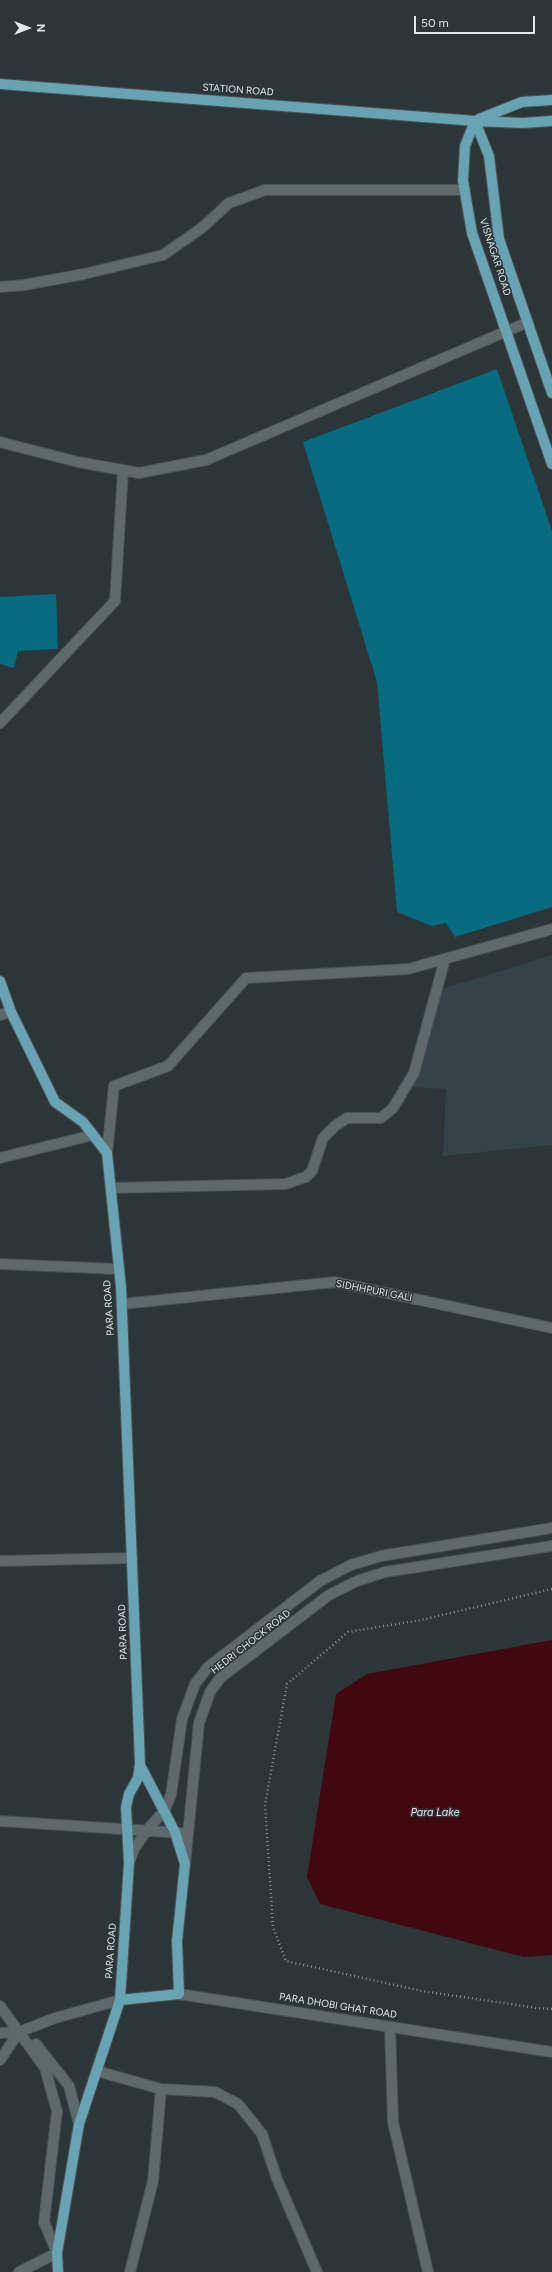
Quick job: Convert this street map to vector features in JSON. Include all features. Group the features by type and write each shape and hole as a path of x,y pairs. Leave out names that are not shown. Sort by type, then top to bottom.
{"main road":[{"name":"STATION ROAD","path":"0,84 475,120 523,123 552,121"},
{"name":"STATION ROAD","path":"475,120 522,102 552,100"},
{"name":"VISNAGAR ROAD","path":"475,120 465,146 465,190 472,233 552,464"},
{"name":"VISNAGAR ROAD","path":"475,120 489,156 499,239 552,393"},
{"path":"0,981 11,1012 55,1102 83,1122 107,1153"},
{"name":"PARA ROAD","path":"58,2272 57,2253 79,2124 120,2000 129,1863 126,1807 129,1794 138,1778 140,1764 122,1304 107,1153"},
{"path":"140,1764 145,1778 175,1832 185,1864"},
{"name":"HEDRI CHOCK ROAD","path":"179,1994 177,1941 185,1864"},
{"name":"PARA DHOBI GHAT ROAD","path":"120,2000 179,1994"}],"street":[{"path":"0,287 24,285 76,275 163,255 203,226 229,203 265,190 465,190"},
{"path":"0,442 78,462 139,473 206,460 506,330 528,322"},
{"path":"0,723 115,601 123,470"},
{"path":"107,1153 114,1086 168,1066 246,978 408,969 552,929"},
{"path":"111,1188 285,1184 306,1177 312,1171 323,1138 335,1126 347,1118 381,1118 393,1108 414,1073 446,959"},
{"path":"0,1015 11,1012"},
{"path":"0,1158 93,1135"},
{"path":"0,1264 118,1269"},
{"name":"SIDHHPURI GALI","path":"122,1304 335,1282 552,1328"},
{"name":"HEDRI CHOCK ROAD","path":"129,1863 134,1849 147,1830 164,1811 171,1795 182,1719 195,1684 208,1666 320,1581 351,1565 381,1556 552,1528"},
{"name":"HEDRI CHOCK ROAD","path":"185,1864 198,1723 210,1692 220,1678 329,1595 357,1581 385,1572 552,1546"},
{"path":"0,1561 132,1558"},
{"path":"0,1821 188,1833"},
{"name":"PARA DHOBI GHAT ROAD","path":"179,1994 552,2052"},
{"path":"0,2033 22,2031 55,2018 120,2000"},
{"path":"0,2006 69,2086 79,2124"},
{"path":"390,2026 393,2122 428,2272"},
{"path":"0,2060 22,2031"},
{"path":"19,2272 57,2253 44,2222 57,2111 45,2068 22,2031"},
{"path":"97,2071 161,2089 215,2092 238,2104 262,2134 277,2180 316,2272"},
{"path":"130,2272 153,2181 161,2089"}],"path":[{"path":"552,1589 420,1620 348,1632 287,1684 265,1805 273,1927 286,1961 422,1991 552,2009"}],"shaded area":[{"path":"552,955 552,1145 443,1156 446,1089 411,1087 436,991"}],"water":[{"name":"Para Lake","path":"552,1640 552,1955 524,1957 320,1904 307,1877 336,1694 367,1674"}],"building":[{"path":"497,369 552,531 552,907 455,937 446,923 432,926 397,912 377,682 303,442"},
{"path":"56,594 58,649 18,651 14,668 0,664 0,597"}]}
